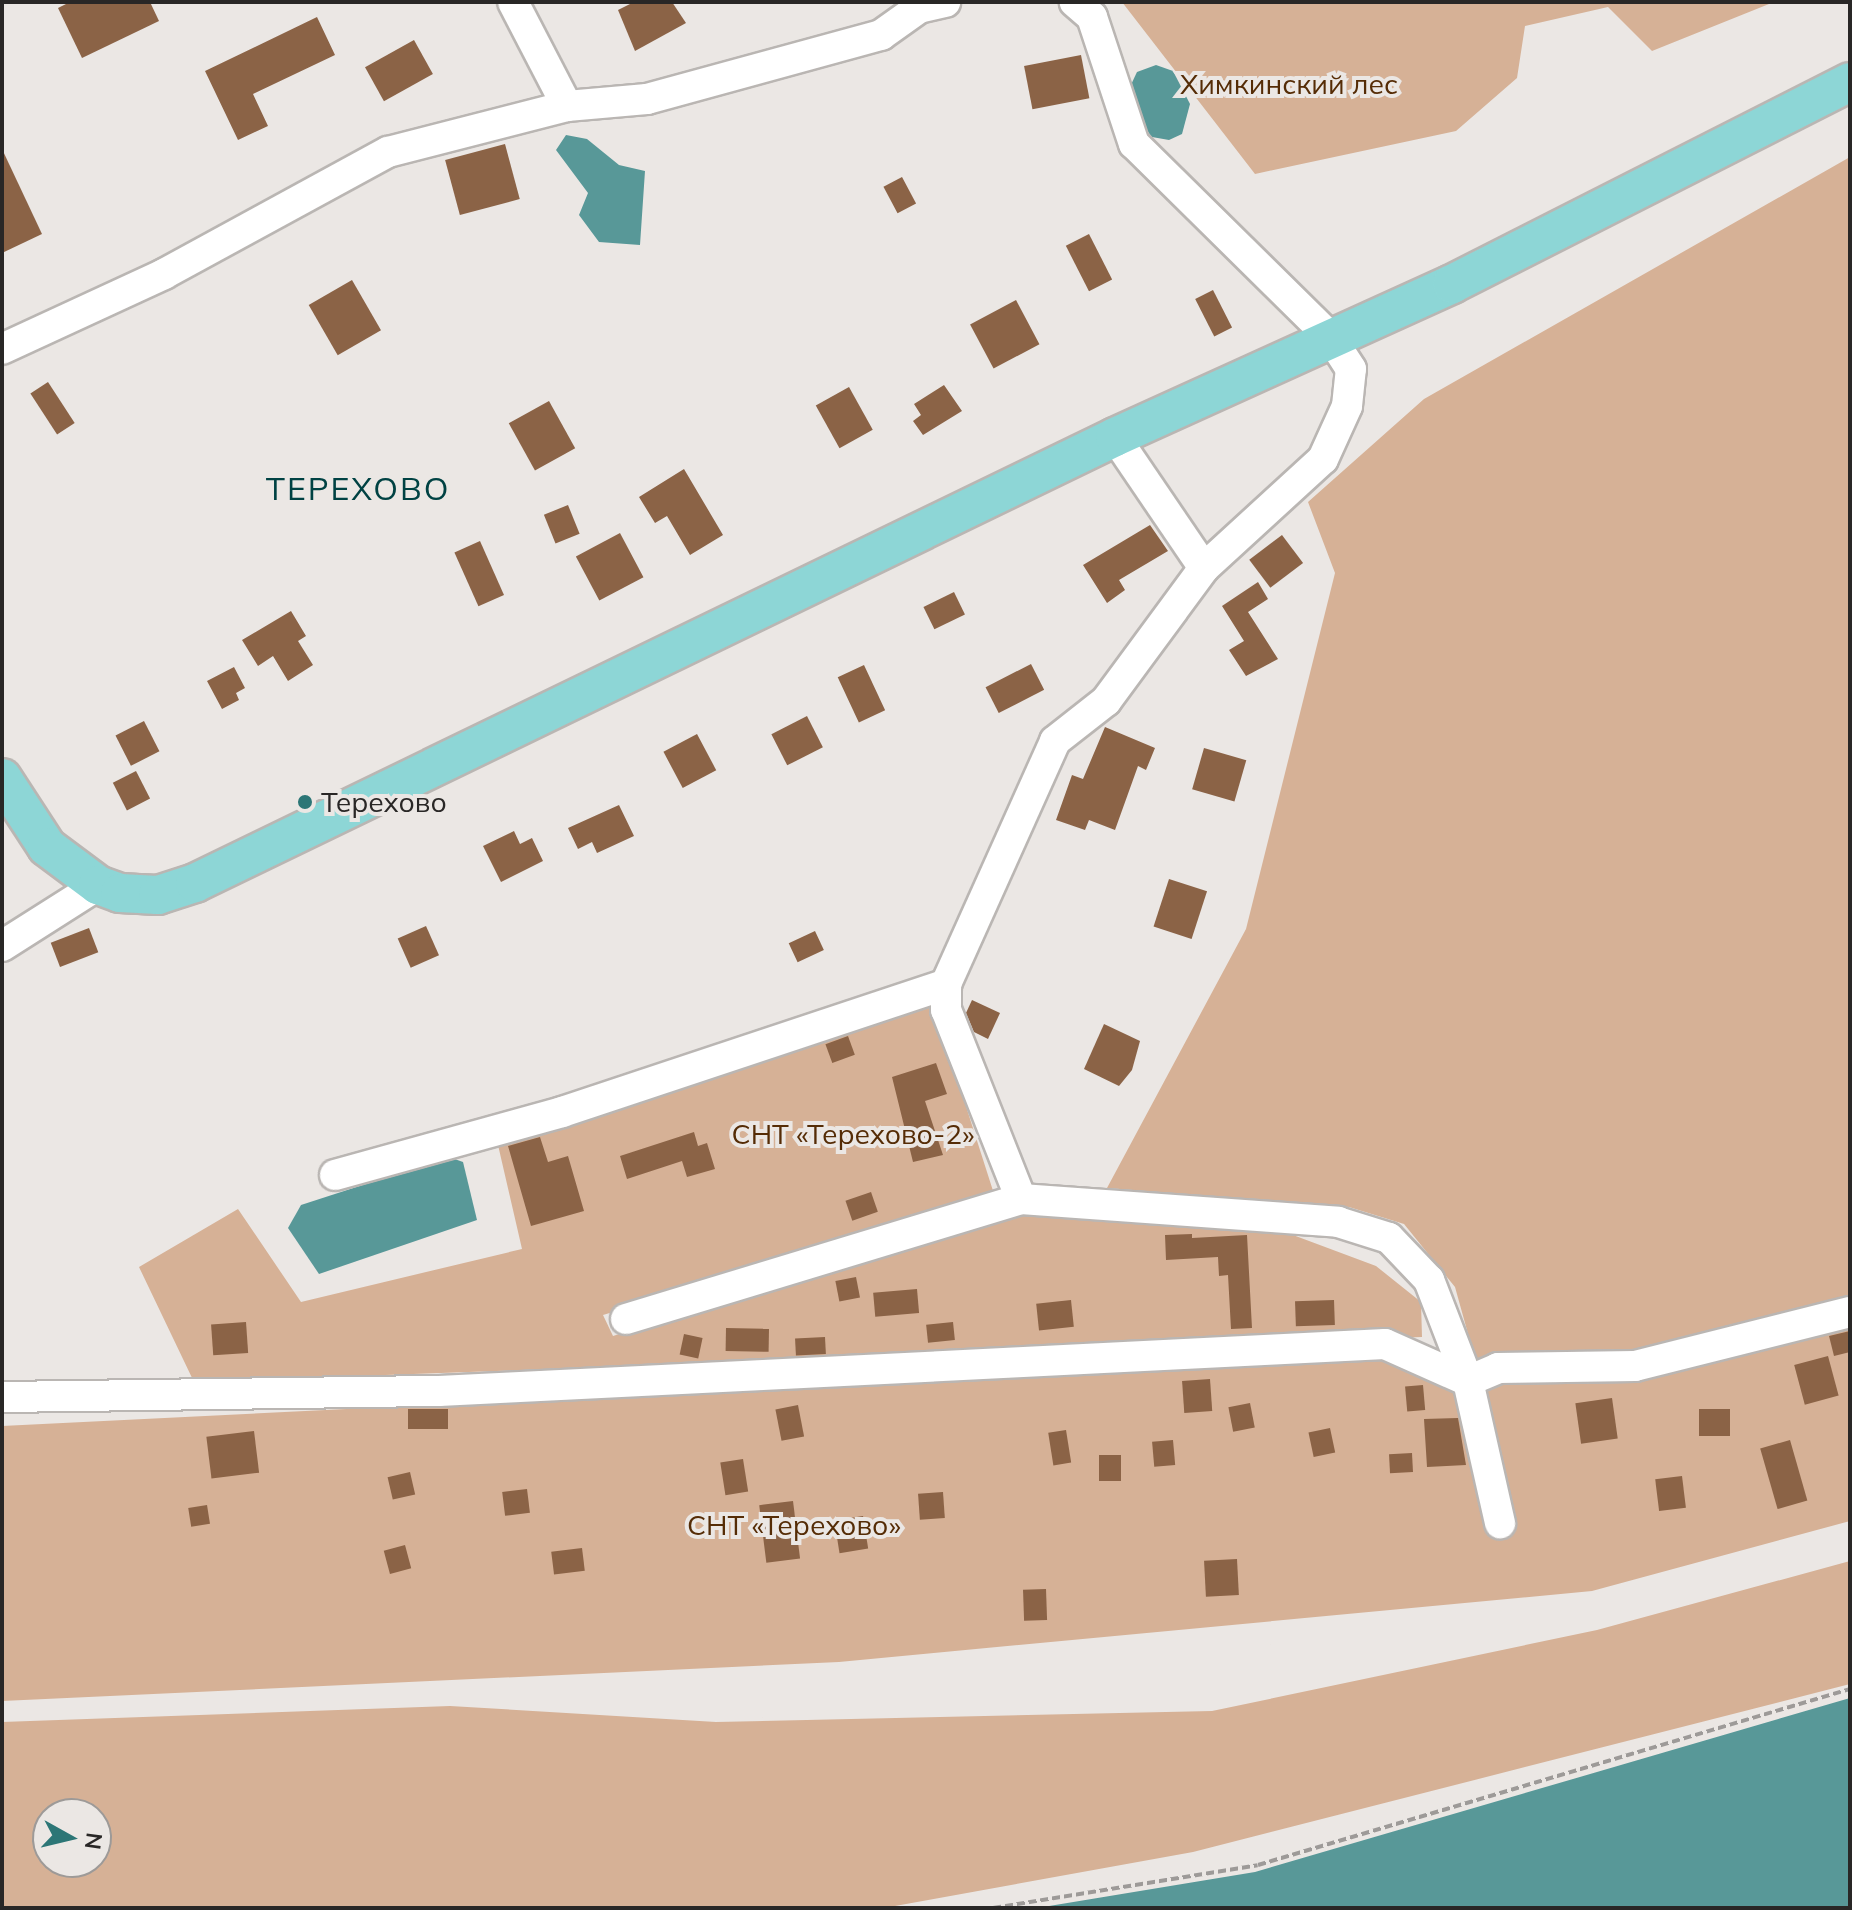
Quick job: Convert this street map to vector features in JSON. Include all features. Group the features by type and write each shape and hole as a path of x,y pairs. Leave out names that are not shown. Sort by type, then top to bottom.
{"main road":[{"path":"2,778 47,847 98,885 120,893 158,895 195,883 1115,437 1452,284 1850,82"}],"street":[{"path":"513,2 567,106"},
{"path":"1021,1199 946,1010 946,984 1055,741 1106,701 1204,568 1323,459 1347,406 1351,369 1330,337 1134,144 1092,17 1075,2"},
{"path":"2,349 164,274 388,152 567,106 647,99 881,35 925,4"},
{"path":"1115,437 1204,568"},
{"path":"2,946 98,885"},
{"path":"335,1175 562,1112 946,984"},
{"path":"626,1319 1021,1199 1338,1222 1389,1238 1429,1280 1468,1381 1500,1523"},
{"path":"2,1397 439,1391 1385,1344 1468,1381 1498,1368 1635,1366 1850,1312"}],"path":[{"path":"993,1908 1258,1865 1850,1689"}],"green space":[{"name":"Химкинский лес","path":"1122,2 1774,2 1652,51 1608,7 1525,26 1517,78 1456,131 1255,174"},
{"name":"СНТ «Терехово»","path":"1850,157 1850,1521 1592,1591 839,1662 2,1701 2,1426 1377,1358 1475,1359 1455,1287 1404,1224 1349,1207 1107,1188 1246,929 1335,573 1308,502 1424,399"},
{"name":"СНТ «Терехово-2»","path":"932,1000 995,1197 603,1315 613,1336 966,1224 1040,1209 1293,1235 1376,1266 1421,1302 1422,1337 194,1382 139,1267 238,1209 301,1302 522,1249 498,1145"},
{"path":"1850,1561 1850,1684 1193,1852 884,1908 2,1908 2,1722 450,1706 716,1722 1212,1711 1597,1630"}],"water":[{"path":"1156,65 1173,71 1190,104 1182,134 1169,140 1152,137 1141,123 1129,89 1137,72"},
{"path":"566,135 587,139 619,165 645,171 640,245 599,242 579,215 588,193 556,150"},
{"path":"449,1157 463,1162 477,1220 319,1274 288,1228 301,1205"},
{"path":"1850,1698 1850,1908 1037,1908 1255,1872"}],"building":[{"path":"70,2 150,2 159,21 82,58 58,8"},
{"path":"634,2 672,2 686,23 635,51 618,10"},
{"path":"317,17 335,55 253,94 268,126 238,140 205,71"},
{"path":"414,40 433,74 384,101 365,67"},
{"path":"1081,55 1089,98 1032,109 1024,66"},
{"path":"505,144 520,199 460,215 445,160"},
{"path":"2,149 42,234 2,253"},
{"path":"902,177 916,203 898,213 883,187"},
{"path":"1089,234 1112,279 1089,291 1066,246"},
{"path":"352,280 381,330 338,355 309,305"},
{"path":"1213,290 1232,327 1214,337 1195,299"},
{"path":"1016,300 1039,344 994,369 970,324"},
{"path":"48,382 75,423 57,435 30,393"},
{"path":"944,385 962,411 923,435 913,421 921,415 914,404"},
{"path":"849,387 873,430 840,448 816,405"},
{"path":"549,401 575,448 535,471 509,423"},
{"path":"684,469 723,535 690,555 667,516 655,523 639,497"},
{"path":"568,505 580,534 556,543 544,515"},
{"path":"1150,525 1168,551 1119,580 1125,590 1107,603 1083,565"},
{"path":"620,533 643,577 599,601 576,556"},
{"path":"1282,535 1303,563 1270,588 1249,560"},
{"path":"480,541 504,595 478,606 454,552"},
{"path":"1258,582 1268,599 1248,612 1278,659 1246,676 1229,650 1244,641 1222,606"},
{"path":"954,592 965,614 934,629 923,607"},
{"path":"291,611 306,636 298,641 313,665 288,681 273,656 258,666 242,640"},
{"path":"1031,664 1044,690 999,713 986,687"},
{"path":"864,665 885,710 859,723 838,677"},
{"path":"234,667 245,688 236,693 239,700 222,709 207,681"},
{"path":"807,716 823,747 787,765 771,734"},
{"path":"144,721 159,751 131,766 115,736"},
{"path":"1105,727 1155,748 1146,770 1138,766 1115,830 1089,820 1085,830 1056,820 1072,775 1083,779"},
{"path":"697,734 716,770 683,788 663,752"},
{"path":"1204,748 1246,760 1234,801 1192,789"},
{"path":"136,771 150,799 127,810 113,783"},
{"path":"619,805 634,836 597,853 592,842 578,849 568,828"},
{"path":"514,831 520,844 532,838 543,861 501,882 483,846"},
{"path":"1169,879 1207,891 1192,939 1154,927"},
{"path":"426,926 439,955 411,968 398,939"},
{"path":"89,928 98,952 60,967 51,943"},
{"path":"815,931 824,950 798,962 789,943"},
{"path":"972,1000 1000,1013 988,1039 974,1032 966,1013"},
{"path":"1104,1024 1140,1041 1132,1070 1119,1086 1084,1069"},
{"path":"848,1036 855,1055 832,1063 825,1044"},
{"path":"936,1063 947,1094 925,1101 943,1155 913,1162 892,1077"},
{"path":"694,1132 698,1146 707,1143 715,1169 687,1177 682,1161 627,1179 620,1156"},
{"path":"540,1137 548,1162 568,1156 584,1211 531,1226 508,1146"},
{"path":"871,1192 878,1212 852,1221 845,1201"},
{"path":"1192,1234 1192,1238 1247,1235 1252,1328 1231,1329 1228,1275 1219,1276 1218,1257 1166,1260 1165,1235"},
{"path":"856,1277 860,1298 839,1302 835,1281"},
{"path":"917,1289 919,1313 875,1317 873,1293"},
{"path":"1071,1300 1074,1327 1039,1331 1036,1304"},
{"path":"1334,1300 1335,1325 1296,1326 1295,1301"},
{"path":"246,1322 248,1353 213,1355 211,1324"},
{"path":"953,1322 955,1340 928,1343 926,1325"},
{"path":"726,1328 769,1329 769,1352 726,1351"},
{"path":"1850,1331 1850,1352 1834,1356 1829,1336"},
{"path":"684,1334 703,1338 698,1358 680,1355"},
{"path":"825,1337 826,1354 796,1356 795,1339"},
{"path":"1828,1356 1839,1396 1805,1405 1794,1365"},
{"path":"1210,1379 1212,1411 1184,1413 1182,1381"},
{"path":"1423,1385 1425,1410 1407,1411 1405,1387"},
{"path":"1612,1398 1618,1439 1581,1444 1575,1403"},
{"path":"1250,1403 1255,1428 1233,1432 1228,1407"},
{"path":"798,1405 804,1436 782,1441 775,1409"},
{"path":"408,1409 448,1409 448,1429 408,1429"},
{"path":"1699,1409 1730,1409 1730,1436 1699,1436"},
{"path":"1458,1418 1466,1465 1427,1467 1424,1419"},
{"path":"1330,1428 1335,1452 1314,1457 1308,1433"},
{"path":"1066,1430 1071,1463 1053,1465 1048,1433"},
{"path":"254,1431 259,1473 211,1479 206,1437"},
{"path":"1173,1440 1175,1465 1154,1467 1152,1442"},
{"path":"1790,1440 1807,1501 1778,1509 1760,1449"},
{"path":"1412,1453 1413,1472 1390,1473 1389,1454"},
{"path":"1099,1455 1121,1455 1121,1481 1099,1481"},
{"path":"743,1459 748,1492 725,1495 720,1463"},
{"path":"410,1472 415,1494 393,1500 388,1477"},
{"path":"1682,1476 1686,1508 1659,1511 1655,1479"},
{"path":"527,1489 530,1513 505,1516 502,1492"},
{"path":"943,1492 945,1518 920,1520 918,1494"},
{"path":"793,1501 800,1559 766,1563 759,1505"},
{"path":"207,1505 210,1524 191,1527 188,1508"},
{"path":"863,1516 868,1549 840,1553 834,1521"},
{"path":"405,1545 411,1568 390,1574 384,1551"},
{"path":"582,1548 585,1571 554,1575 551,1552"},
{"path":"1237,1559 1239,1595 1206,1597 1204,1561"},
{"path":"1046,1589 1047,1620 1024,1621 1023,1590"}],"place":[{"name":"Терехово","path":"305,802"}],"district":[{"name":"ТЕРЕХОВО","path":"358,488"}]}
